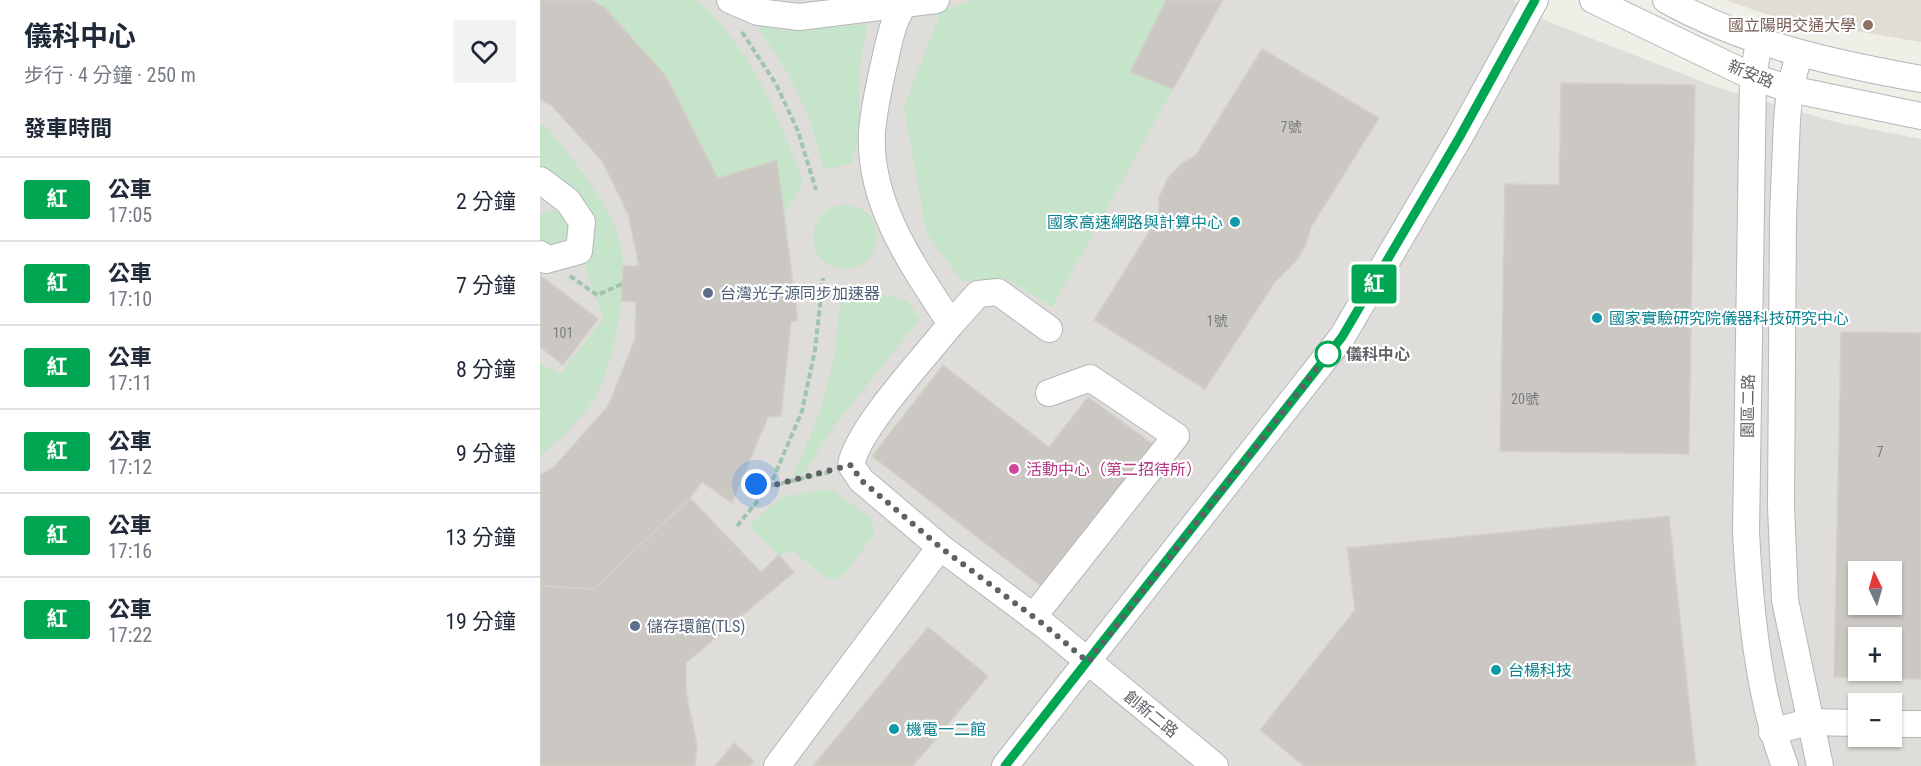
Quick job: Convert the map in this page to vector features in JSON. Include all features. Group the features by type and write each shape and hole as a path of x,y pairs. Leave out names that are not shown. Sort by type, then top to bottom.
{"street":[{"path":"730,0 758,12 799,17 936,0"},
{"path":"1005,766 1342,337 1453,148 1535,0"},
{"name":"新安路","path":"1593,0 1753,77 1790,89 1921,116"},
{"name":"新安路","path":"1666,0 1688,12 1759,42 1799,54 1921,79"},
{"path":"905,3 890,37 876,104 872,133 875,169 895,232 910,262 951,324"},
{"name":"園區二路","path":"1759,42 1753,77 1746,532 1750,593 1772,732 1785,766"},
{"name":"園區二路","path":"1799,54 1790,89 1783,217 1781,506 1785,600 1808,722 1820,766"},
{"path":"542,187 568,201 582,222 579,251 543,257"},
{"path":"851,465 854,451 867,429 951,324 978,294 998,292 1049,329"},
{"path":"1033,617 1176,436 1090,378 1049,393"},
{"name":"創新二路","path":"851,465 861,480 940,547 1033,617 1215,766"},
{"path":"777,766 940,547"},
{"path":"1772,732 1808,722 1848,723"},
{"path":"1902,724 1921,724"}],"path":[{"path":"738,25 776,84 798,131 816,190"},
{"path":"543,257 597,295 622,284"},
{"path":"737,526 770,486 802,411 815,350 824,278"},
{"path":"741,482 770,486 851,465"}],"shaded area":[{"path":"540,0 1513,0 1547,21 1716,87 1835,122 1921,139 1921,766 540,766"},
{"name":"國立陽明交通大學","path":"1725,0 1921,0 1921,42 1775,17"}],"green space":[{"path":"591,0 696,0 715,18 732,38 761,84 784,133 803,182 783,216 777,160 718,178 666,76 604,7"},
{"path":"975,0 1166,0 1130,72 1173,89 1052,308 1011,281 962,281 926,232 904,107 941,11"},
{"path":"756,24 787,31 867,24 859,72 860,131 851,163 824,170 809,117 788,73"},
{"path":"540,124 548,128 568,153 612,220 622,252 623,273 619,319 601,385 582,415 540,456 540,363 560,374 603,319 584,263 589,225 553,176 540,167"},
{"path":"839,205 851,205 868,214 875,225 877,237 875,249 868,260 851,269 839,269 827,264 818,255 813,243 813,231 818,219 827,210"},
{"path":"555,210 572,225 567,245 547,247 540,239 540,214"},
{"path":"882,294 908,301 920,319 830,431 803,475 793,476 819,415 834,360 840,302 865,302"},
{"path":"831,489 871,518 874,534 842,577 829,580 793,551 779,555 749,526 781,497"}],"building":[{"name":"台灣光子源同步加速器","path":"540,0 591,0 604,7 666,76 718,178 777,160 798,321 791,322 781,416 768,417 732,503 702,482 690,498 594,589 540,586 540,475 554,467 608,406 635,339 636,302 621,301 623,266 639,266 628,214 602,161 552,106 540,99"},
{"path":"1166,0 1223,0 1173,89 1130,72"},
{"name":"國家高速網路與計算中心","path":"1262,49 1379,118 1311,227 1306,244 1297,260 1275,282 1205,389 1094,320 1158,218 1159,197 1168,178 1181,164 1196,155"},
{"name":"國家實驗研究院儀器科技研究中心","path":"1561,83 1695,85 1689,454 1500,451 1505,184 1559,185"},
{"path":"540,275 598,319 563,365 540,347"},
{"path":"1841,332 1921,333 1921,679 1902,679 1902,627 1848,627 1848,677 1834,677"},
{"name":"活動中心（第二招待所）","path":"943,365 1049,447 1088,397 1157,447 1046,590 872,456"},
{"name":"儲存環館(TLS)","path":"690,498 761,572 779,555 794,572 686,663 686,693 697,744 695,766 540,766 540,586 594,589"},
{"name":"台楊科技","path":"1669,516 1696,766 1304,766 1260,730 1355,610 1347,548"},
{"name":"機電一二館","path":"928,627 988,676 913,766 813,766"},
{"path":"734,743 754,761 750,766 715,766"}],"bus line":[{"name":"紅","path":"1005,766 1342,337 1459,138 1535,0"}],"place":[{"name":"國立陽明交通大學","path":"1868,25"},
{"name":"國家高速網路與計算中心","path":"1235,222"},
{"name":"台灣光子源同步加速器","path":"708,293"},
{"name":"國家實驗研究院儀器科技研究中心","path":"1597,318"},
{"name":"儀科中心","path":"1328,354"},
{"name":"活動中心（第二招待所）","path":"1014,469"},
{"name":"儲存環館(TLS)","path":"635,626"},
{"name":"台楊科技","path":"1496,670"},
{"name":"機電一二館","path":"894,729"}],"route":[{"path":"756,484 770,486 851,465 861,480 940,547 1043,624 1088,662 1328,354"}]}
